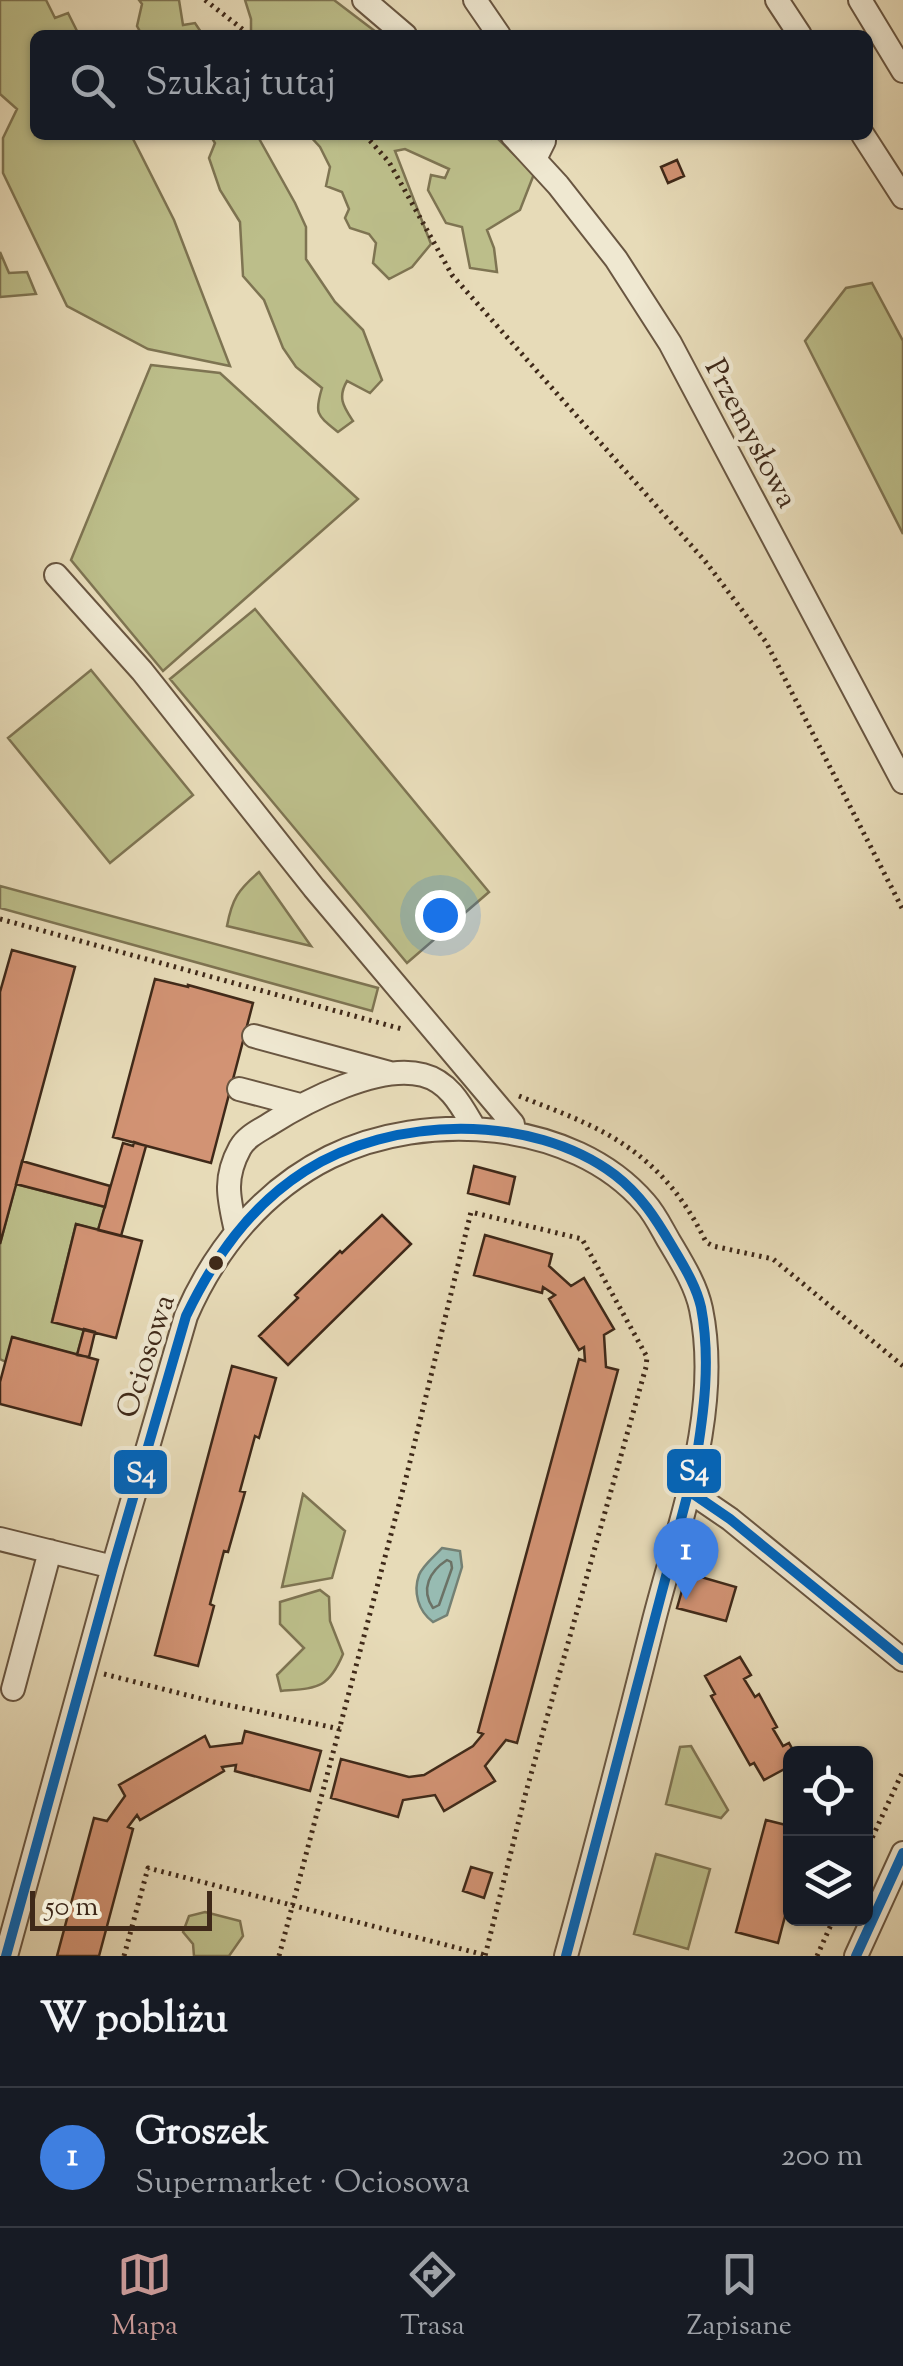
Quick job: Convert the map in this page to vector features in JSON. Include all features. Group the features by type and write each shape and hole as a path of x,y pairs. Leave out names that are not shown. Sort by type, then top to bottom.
{"street":[{"path":"364,0 399,30"},
{"path":"475,0 496,30"},
{"path":"778,0 797,30"},
{"path":"860,0 903,71"},
{"name":"Przemysłowa","path":"517,140 616,259 670,343 903,782"},
{"path":"534,159 544,140"},
{"path":"867,140 903,197"},
{"path":"56,575 142,672 314,888 513,1124 512,1133"},
{"path":"254,1036 390,1073 423,1075 457,1098 475,1129"},
{"path":"236,1231 228,1186 241,1147 249,1137 330,1091 390,1073"},
{"path":"239,1089 300,1105"},
{"name":"Ociosowa","path":"6,1956 113,1567 186,1316 200,1285 236,1231 282,1188 329,1157 387,1136 434,1129 475,1129 556,1144 611,1172 646,1204 694,1284 706,1350 707,1382 689,1491 566,1956"},
{"path":"689,1491 730,1519 903,1660"},
{"path":"0,1538 113,1567"},
{"path":"14,1690 50,1551"},
{"path":"856,1956 903,1853"}],"path":[{"path":"206,0 244,30"},
{"path":"369,140 389,162 452,274 704,561 766,642 903,910"},
{"path":"0,919 420,1034 438,1033"},
{"path":"511,1092 585,1122 621,1142 668,1180 706,1242 773,1259 903,1366"},
{"path":"124,1956 148,1868 293,1905 486,1956 526,1792 646,1367 647,1356 582,1239 471,1212 406,1478 293,1905 280,1956"},
{"path":"86,1669 340,1729"},
{"path":"873,1837 903,1771"},
{"path":"817,1956 830,1926"}],"green space":[{"path":"0,0 46,0 55,18 68,13 76,30 30,30 30,140 134,140 174,220 230,366 148,349 67,306 3,173 3,138 17,109 0,94"},
{"path":"139,0 179,0 183,25 195,23 200,30 139,30"},
{"path":"245,0 334,0 373,30 251,30"},
{"path":"213,140 260,140 306,227 306,259 335,302 363,330 382,380 370,393 347,381 342,397 353,421 338,432 319,413 322,388 296,367 283,348 264,300 243,276 240,222 220,190 209,158"},
{"path":"314,140 499,140 534,174 520,210 487,230 497,272 470,268 462,227 446,223 428,190 431,175 445,178 449,169 405,149 395,151 431,244 412,267 389,279 373,263 376,243 369,234 350,228 345,218 349,209 342,192 326,186 330,167"},
{"path":"0,252 9,273 27,272 36,294 0,297"},
{"path":"872,283 903,341 903,534 805,341 846,288"},
{"path":"151,365 220,373 358,499 163,671 71,560"},
{"path":"255,609 489,892 407,963 170,679"},
{"path":"91,670 193,795 110,863 8,738"},
{"path":"259,872 311,946 227,926 237,896"},
{"path":"0,886 378,988 372,1011 0,908"},
{"path":"16,1184 105,1207 98,1230 76,1224 52,1321 84,1329 77,1355 13,1337 6,1362 0,1359 0,1244"},
{"path":"303,1494 345,1531 332,1578 282,1587"},
{"path":"320,1590 329,1597 330,1621 343,1654 332,1675 320,1685 281,1691 277,1675 304,1648 280,1624 280,1602"},
{"path":"691,1746 728,1810 721,1818 666,1804 680,1747"},
{"path":"656,1854 710,1869 688,1949 634,1934"},
{"path":"205,1912 240,1921 243,1936 229,1956 194,1956 193,1944 183,1932 189,1916"}],"water":[{"path":"442,1548 460,1551 462,1567 447,1615 433,1622 420,1607 417,1581 423,1568"}],"building":[{"path":"677,160 684,176 668,183 661,167"},
{"path":"12,950 75,967 0,1244 0,992"},
{"path":"155,979 253,1003 211,1163 113,1137"},
{"path":"134,1142 146,1146 121,1236 98,1230 123,1143 133,1146"},
{"path":"22,1161 110,1186 105,1207 16,1184"},
{"path":"474,1166 515,1177 509,1204 468,1193"},
{"path":"382,1215 411,1244 288,1365 259,1336 298,1298 295,1295"},
{"path":"76,1224 142,1241 116,1338 52,1322"},
{"path":"485,1235 552,1254 549,1266 571,1286 584,1278 614,1329 604,1335 606,1367 618,1370 517,1743 506,1740 485,1766 495,1781 444,1811 435,1795 403,1800 398,1817 331,1798 341,1759 409,1777 424,1775 473,1746 483,1734 478,1732 579,1359 585,1361 584,1347 579,1350 549,1299 555,1295 543,1287 542,1293 474,1275"},
{"path":"84,1329 95,1332 89,1357 77,1355"},
{"path":"12,1337 98,1360 81,1425 0,1404 0,1382"},
{"path":"232,1366 276,1378 240,1491 245,1492 228,1552 224,1551 198,1666 155,1655"},
{"path":"687,1573 736,1587 726,1621 677,1608"},
{"path":"740,1657 751,1675 744,1679 755,1697 759,1694 777,1727 773,1729 783,1746 783,1770 764,1780 754,1763 750,1765 711,1696 715,1694 705,1676"},
{"path":"245,1731 321,1751 310,1791 235,1771 236,1765 222,1767 224,1771 140,1820 137,1815 128,1827 133,1829 99,1956 57,1956 94,1818 107,1821 125,1796 119,1785 205,1736 210,1747 242,1743"},
{"path":"766,1820 783,1824 783,1924 778,1943 736,1932"},
{"path":"471,1867 492,1873 484,1898 463,1891"}],"transit line":[{"name":"S4","path":"6,1956 113,1567 186,1316 197,1295 235,1235 267,1200 305,1171 378,1140 419,1131 461,1129 543,1140 581,1154 615,1175 647,1208 680,1260 699,1299 704,1327 705,1386 695,1466 566,1956"},
{"name":"S4","path":"689,1491 730,1519 903,1660"},
{"name":"S4","path":"856,1956 903,1853"}],"place":[{"name":"Groszek","path":"686,1600"}]}
